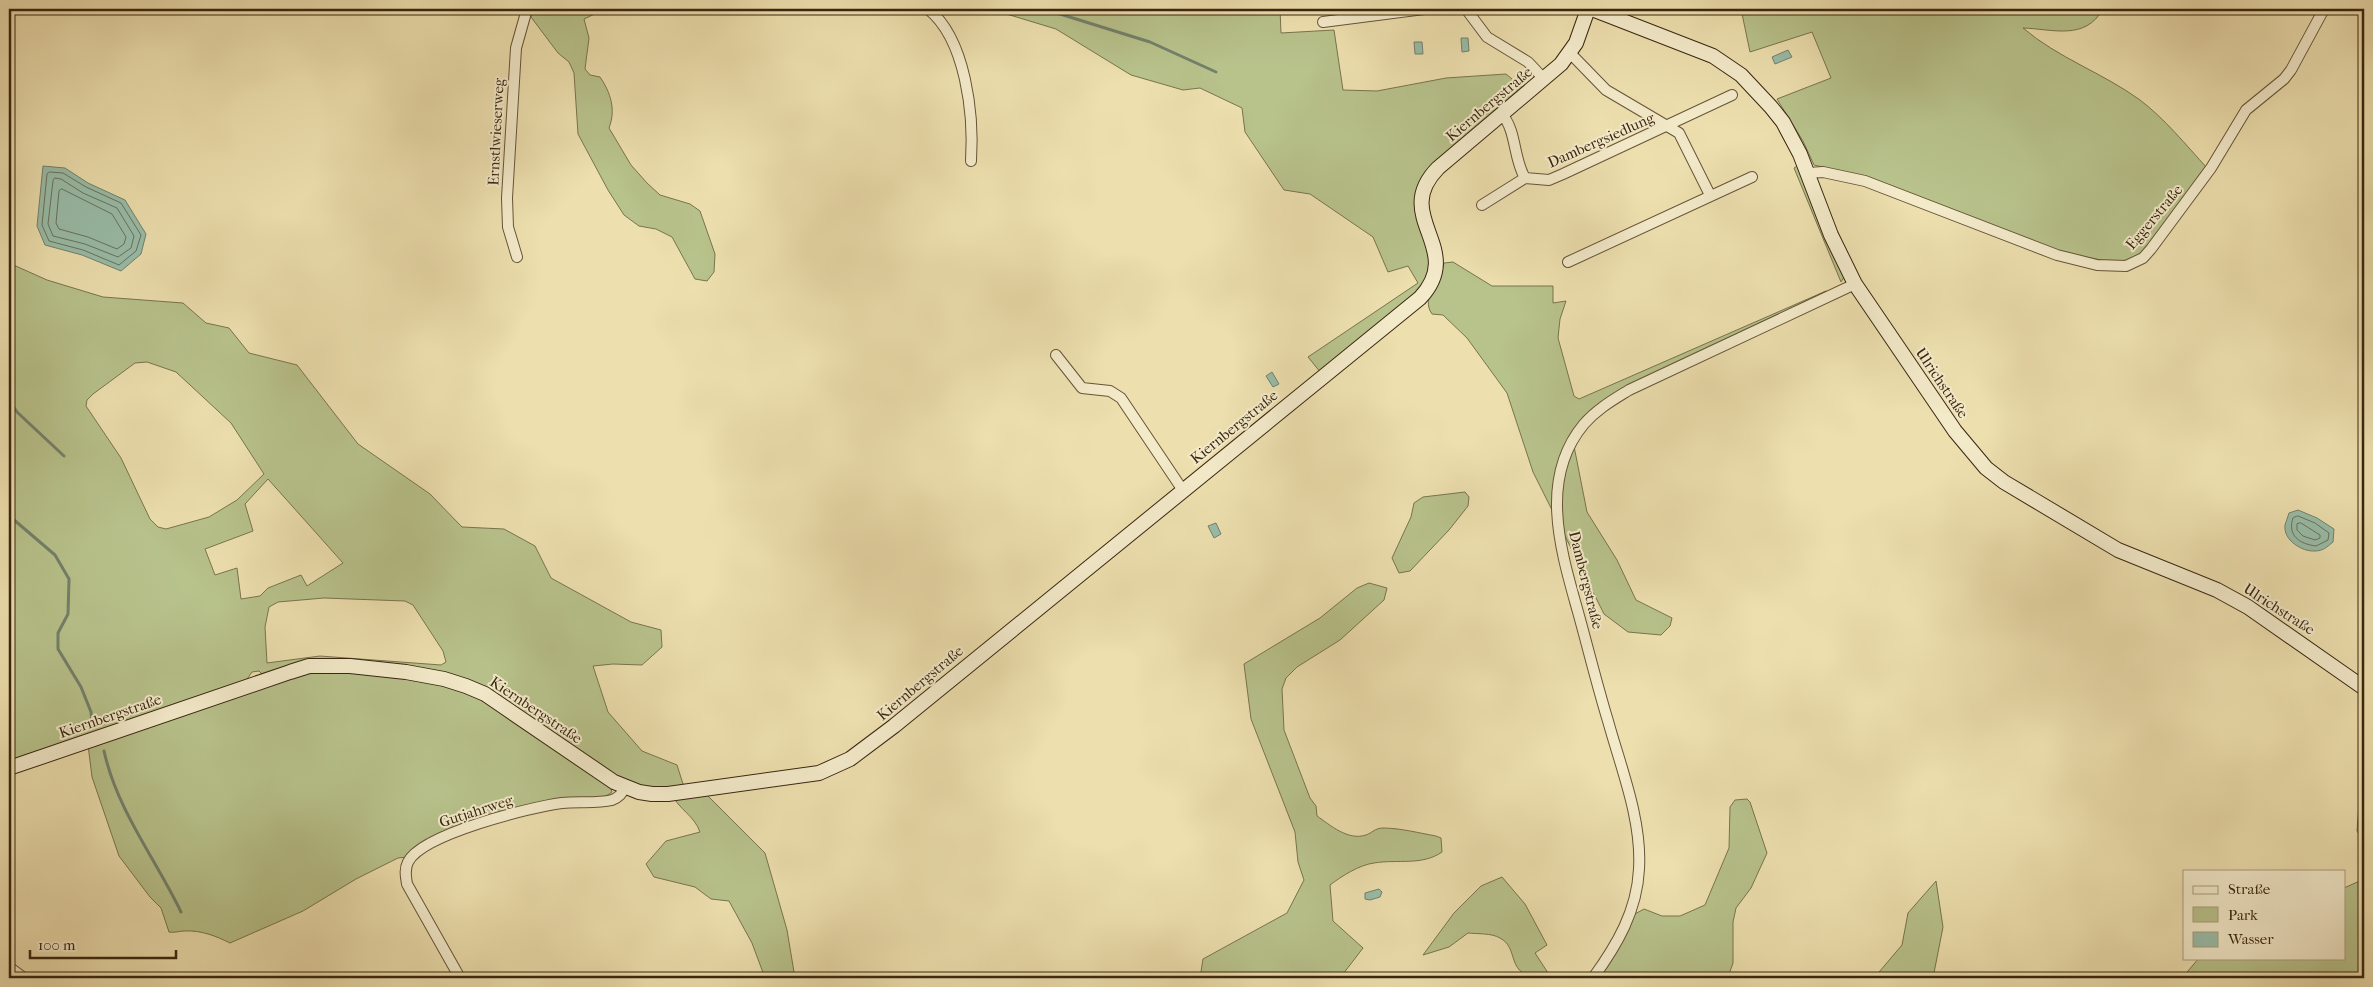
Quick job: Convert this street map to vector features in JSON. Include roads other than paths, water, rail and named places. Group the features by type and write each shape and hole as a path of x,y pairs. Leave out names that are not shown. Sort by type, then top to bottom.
{"street":[{"name":"Ernstlwieserweg","path":"517,257 508,227 507,198 516,48 527,9"},
{"path":"928,9 940,19 953,40 969,96 971,161"},
{"path":"1323,22 1424,9"},
{"path":"1466,9 1487,38 1528,62 1544,79"},
{"name":"Kiernbergstraße","path":"9,768 290,672 309,666 328,665 406,672 444,679 466,686 485,694 614,782 624,787 652,794 668,794 799,778 834,768 850,759 888,731 1426,291 1433,282 1437,266 1434,248 1420,210 1425,183 1438,168 1544,79 1570,53 1581,32 1588,9"},
{"name":"Ulrichstraße","path":"1592,9 1713,56 1741,75 1771,106 1783,122 1808,173 1831,235 1855,284 1966,446 1981,464 2004,482 2118,550 2217,590 2248,607 2364,688"},
{"name":"Eggerstraße","path":"1808,173 1823,172 1865,181 2076,261 2116,266 2135,263 2151,249 2191,196 2246,110 2284,79 2291,70 2324,9"},
{"name":"Dambergsiedlung","path":"1570,53 1606,90 1669,126 1683,138 1710,195"},
{"name":"Dambergsiedlung","path":"1525,178 1549,180 1669,126 1732,95"},
{"path":"1482,205 1525,178 1521,171 1509,125 1502,114"},
{"path":"1568,262 1752,177"},
{"name":"Dambergstraße","path":"1593,978 1614,948 1631,911 1638,885 1639,851 1625,782 1562,553 1556,510 1559,483 1565,458 1583,425 1609,402 1630,390 1855,284"},
{"path":"1056,355 1082,388 1110,391 1121,398 1182,489"},
{"name":"Gutjahrweg","path":"460,978 407,884 406,868 412,856 430,844 463,829 561,803 612,799 622,794 624,787"},
{"path":"9,967 24,978"}],"water":[{"path":"1461,38 1468,38 1469,51 1462,52"},
{"path":"1414,42 1422,42 1423,54 1415,54"},
{"path":"1788,50 1792,57 1775,64 1772,57"},
{"path":"43,166 65,168 88,183 125,200 146,234 141,254 121,271 82,255 45,245 37,226"},
{"path":"1272,372 1279,384 1273,387 1266,376"},
{"path":"2298,510 2317,518 2334,529 2333,542 2318,551 2310,551 2294,544 2287,536 2285,525 2289,513"},
{"path":"1216,523 1221,534 1214,538 1208,526"},
{"path":"1379,889 1382,892 1380,897 1370,900 1365,899 1365,893"}],"waterway":[{"path":"1044,9 1150,42 1216,72"},
{"path":"9,400 17,412 64,456"},
{"path":"9,496 13,499 13,519 55,555 69,579 68,614 58,633 58,649 81,687 91,712 92,724"},
{"path":"104,751 110,773 127,814 181,912"}]}
